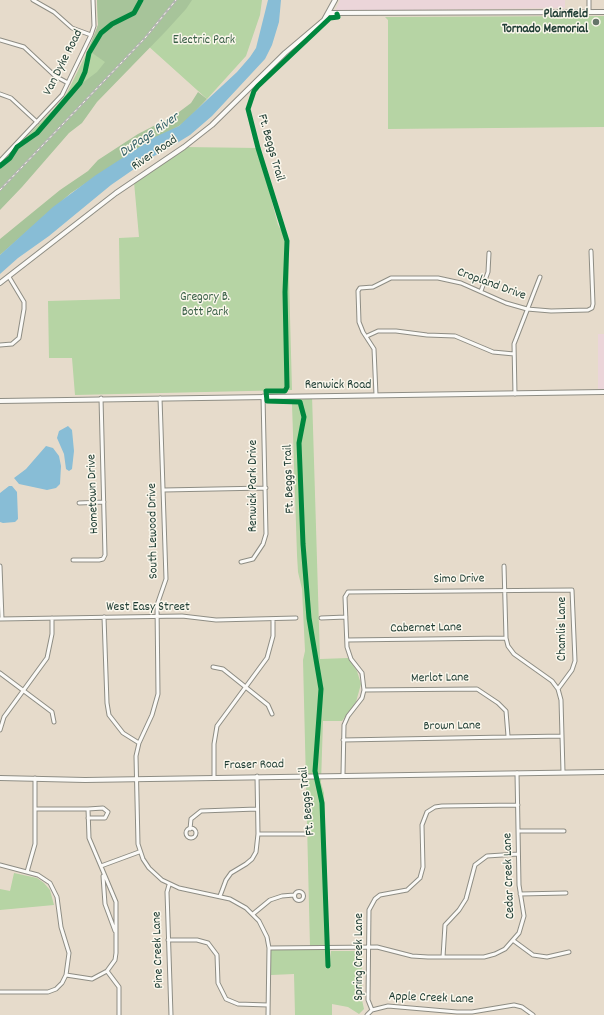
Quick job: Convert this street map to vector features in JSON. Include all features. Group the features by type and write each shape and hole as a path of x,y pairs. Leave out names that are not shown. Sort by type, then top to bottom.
{"street":[{"path":"33,0 50,10 72,28 91,34"},
{"name":"Van Dyke Road","path":"0,161 55,104 68,83 94,26 93,0"},
{"name":"River Road","path":"0,283 116,193 184,147 212,125 285,53 324,20 335,0"},
{"path":"589,0 589,12"},
{"path":"329,13 604,12"},
{"path":"0,40 24,47 56,76 68,83"},
{"path":"0,94 11,98 37,122"},
{"path":"0,155 3,158"},
{"name":"Cropland Drive","path":"367,336 360,327 358,292 360,288 373,287 391,278 450,280 481,291 506,303 527,309 551,311 588,310 592,308 591,251"},
{"path":"481,291 488,272 490,253"},
{"path":"0,345 12,344 19,338 24,309 24,302 9,277"},
{"path":"515,394 514,354 516,336 540,277"},
{"path":"376,396 374,348 367,336 378,331 396,331 427,336 455,336 493,352 514,354"},
{"name":"Renwick Road","path":"0,401 101,398 376,396 604,392"},
{"name":"Renwick Park Drive","path":"240,562 253,559 263,544 267,524 263,396"},
{"name":"Hometown Drive","path":"73,560 99,560 104,557 101,398"},
{"name":"South Lewood Drive","path":"139,852 136,756 139,742 152,715 158,694 157,605 166,579 160,398"},
{"path":"164,490 266,488"},
{"path":"79,503 104,502"},
{"path":"0,566 1,619"},
{"path":"504,566 506,638 508,646 514,654 552,681 558,689 561,700 563,772"},
{"name":"Simo Drive","path":"346,617 346,593 350,592 505,589 572,590"},
{"name":"Chamlis Lane","path":"558,689 572,670 575,661 572,590"},
{"name":"West Easy Street","path":"1,619 157,616 182,616 216,620 296,618"},
{"path":"104,617 107,703 109,715 124,733 139,742"},
{"path":"321,618 346,617 349,654 362,673 364,690 362,698 345,721 343,740 343,774"},
{"path":"0,730 4,717 47,658 52,634 52,618"},
{"path":"214,777 214,744 218,726 267,658 273,636 273,619"},
{"name":"Cabernet Lane","path":"347,640 506,638"},
{"path":"213,667 222,669 246,687 268,705 272,714"},
{"path":"0,672 52,712 54,722"},
{"name":"Merlot Lane","path":"364,690 477,689 498,703 506,711 508,736"},
{"name":"Brown Lane","path":"343,740 562,736"},
{"name":"Fraser Road","path":"0,778 136,779 343,774 604,772"},
{"name":"Cedar Creek Lane","path":"514,941 519,933 523,920 518,854 517,773"},
{"path":"220,896 226,880 231,873 252,859 256,852 258,834 257,776"},
{"path":"27,872 35,844 35,778"},
{"name":"Spring Creek Lane","path":"372,1010 368,1000 368,913 375,899 388,892 409,888 417,882 423,867 422,825 427,812 435,807 442,806 518,805"},
{"path":"36,809 104,808 108,812 105,818 88,818"},
{"path":"66,975 92,979 107,971 115,960 116,953 116,902 114,894 89,838 88,809"},
{"path":"190,829 191,819 201,811 257,809"},
{"path":"518,831 564,831"},
{"path":"258,834 306,834"},
{"path":"101,866 139,852 149,868 169,885 220,896 240,903 253,914 264,930 269,948 268,1015"},
{"path":"443,957 445,925 466,899 475,865 487,856 518,854"},
{"path":"0,865 27,872 47,880 56,892 61,927 69,953 66,975 62,983 56,989 48,992 0,992"},
{"path":"104,874 105,904 116,933"},
{"name":"Pine Creek Lane","path":"169,885 167,892 171,1015"},
{"path":"520,894 566,893"},
{"path":"253,914 270,900 282,896 294,895"},
{"path":"168,940 197,940 208,943 217,954 218,983 226,999 238,1004 268,1005"},
{"path":"269,948 382,947 412,956 443,957 491,955 505,949 514,941 534,955 547,957 569,952"},
{"path":"107,971 119,987 120,1015"},
{"name":"Apple Creek Lane","path":"372,1010 388,1006 472,1012 514,1005 522,1007 533,1015"},
{"path":"367,1015 372,1010"}],"shaded area":[{"path":"340,0 565,0 565,8 335,11"},
{"path":"598,334 604,334 604,390 598,390"}],"green space":[{"path":"97,0 168,0 0,181 0,163 54,109 67,93 95,36 98,25"},
{"path":"97,0 192,0 166,31 97,102 82,123 69,133 0,210 0,166 10,158 17,147 37,133 51,115 77,87 97,72 105,62 88,50 98,25"},
{"name":"Electric Park","path":"179,0 262,0 260,15 246,56 207,99 147,45"},
{"path":"604,16 604,127 388,129 388,20 385,17"},
{"path":"198,92 207,99 188,119 179,126 142,146 71,193 0,255 0,239 60,190 88,171 98,160 138,134 175,115 191,103"},
{"name":"Gregory B. Bott Park","path":"184,147 258,148 278,225 288,241 292,390 75,395 72,358 49,358 48,301 120,299 119,238 139,237 134,182"},
{"path":"312,395 320,659 348,658 357,671 361,684 356,702 342,721 323,721 321,783 324,793 329,947 310,947 303,660 305,651 302,589 298,572 297,555 292,404 266,403 266,396"},
{"path":"14,873 37,878 44,883 50,890 54,905 0,910 0,889 10,891"},
{"path":"271,950 330,950 331,963 331,951 362,951 362,1000 364,1009 359,1014 348,1007 332,1004 332,1015 295,1015 294,974 271,975"}],"water":[{"path":"268,0 281,0 279,22 272,45 265,59 212,116 190,135 150,158 111,185 49,236 18,258 0,274 0,255 53,207 96,175 155,137 179,126 237,72 256,48"},
{"path":"68,426 72,430 74,451 72,469 69,471 66,469 64,454 57,438 59,431"},
{"path":"46,446 53,448 59,456 61,466 60,484 56,488 47,490 19,484 14,478 26,469"},
{"path":"9,486 12,486 17,492 18,519 15,522 3,523 0,522 0,493"}],"railway":[{"path":"0,190 145,38 176,0"}],"cycle path":[{"path":"0,166 10,158 17,147 37,133 80,83 85,72 89,53 101,33 112,24 134,13 141,0"},
{"name":"Ft. Beggs Trail","path":"328,966 322,803 315,771 321,689 309,618 303,544 299,443 304,417 300,402 267,401 266,391 285,391 287,387 285,292 287,241 258,148 248,109 254,91 258,86 330,18 338,17 337,14"}],"place":[{"name":"Plainfield Tornado Memorial","path":"596,22"}],"water label":[{"name":"DuPage River","path":"150,136"}]}
